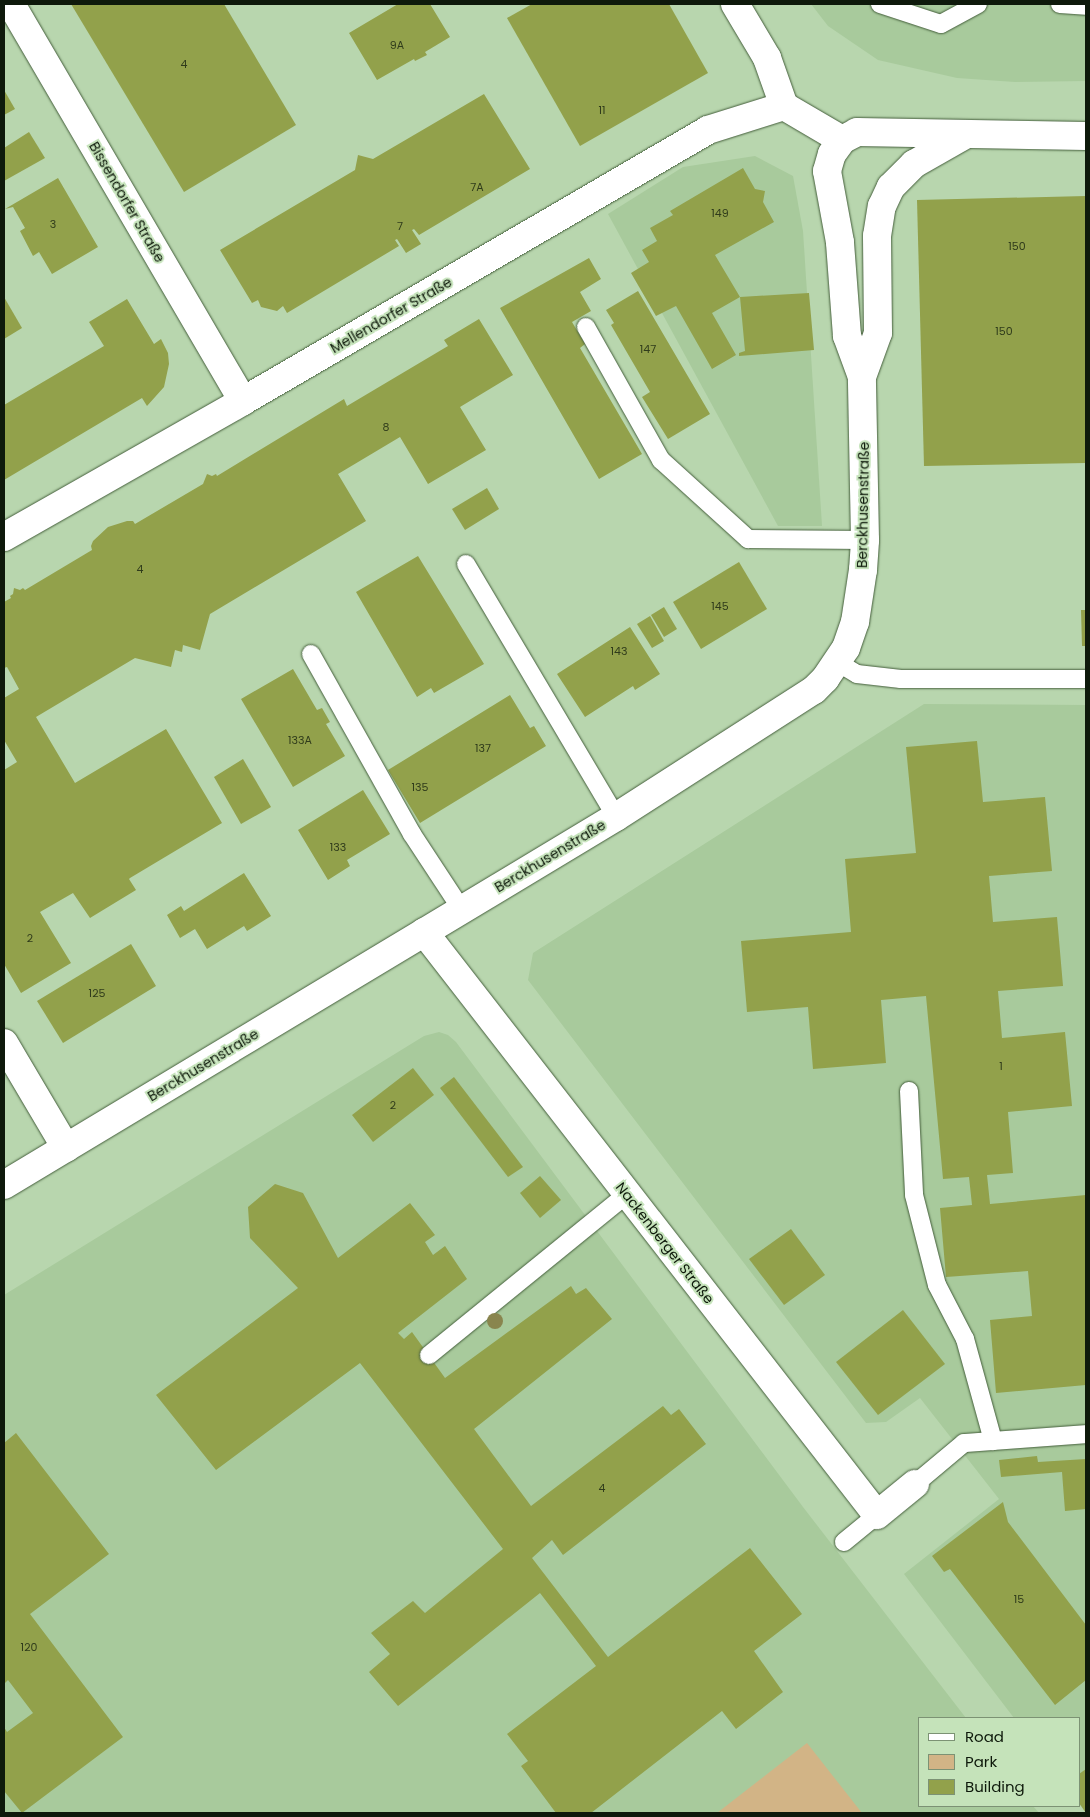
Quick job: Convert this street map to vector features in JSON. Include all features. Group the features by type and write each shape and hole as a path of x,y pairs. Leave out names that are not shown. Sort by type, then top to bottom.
{"street":[{"name":"Bissendorfer Straße","path":"11,4 243,401"},
{"path":"735,4 767,58 784,106 842,140 857,132 871,131 1086,136"},
{"name":"Mellendorfer Straße","path":"4,537 243,401 708,130 784,106"},
{"name":"Berckhusenstraße","path":"862,377 878,333 877,236 882,206 891,187 914,164 969,133"},
{"name":"Berckhusenstraße","path":"4,1185 616,817 814,690 837,662 846,648 855,622 863,570 865,540 862,377 847,336 840,242 827,171 832,154 842,140"},
{"name":"Nackenberger Straße","path":"424,932 877,1515"},
{"path":"4,1043 66,1148"},
{"path":"877,1515 915,1484"}],"lane":[{"path":"880,4 941,24 978,4"},
{"path":"1060,4 1086,6"},
{"path":"586,327 661,460 748,539 865,540"},
{"path":"466,564 616,817"},
{"path":"311,654 412,834 462,910"},
{"path":"837,662 857,674 902,679 1086,679"},
{"path":"909,1091 914,1195 936,1285 965,1339 993,1441"},
{"path":"429,1355 627,1194"},
{"path":"915,1484 964,1443 1086,1434"},
{"path":"844,1542 877,1515"}],"shaded area":[{"path":"811,4 1086,4 1086,81 1015,82 957,78 878,60 828,26"},
{"path":"755,156 793,176 803,231 822,526 778,526 608,214 683,167"},
{"path":"924,704 1086,705 1086,1813 1080,1804 1080,1717 1013,1717 904,1574 999,1499 920,1398 886,1422 866,1423 528,980 533,953"},
{"path":"439,1032 448,1035 456,1042 803,1507 965,1717 918,1717 918,1807 1034,1807 1039,1813 4,1813 4,1295 424,1036"}],"green space":[{"path":"807,1743 862,1813 717,1813"}],"building":[{"path":"71,4 224,4 296,125 184,192"},
{"path":"398,4 430,4 450,37 425,52 427,55 415,61 414,59 377,80 349,33"},
{"path":"532,4 669,4 708,73 580,146 507,18"},
{"path":"4,90 15,109 4,115"},
{"path":"484,94 530,169 419,235 414,229 412,230 421,244 406,253 397,239 395,240 399,246 287,313 283,306 277,311 261,307 258,300 252,303 220,250 355,170 358,155 373,159"},
{"path":"29,132 45,158 4,181 4,148"},
{"path":"743,168 755,189 765,191 763,202 774,222 715,255 740,297 712,313 736,355 712,369 676,306 656,316 631,273 649,262 642,250 657,241 650,228 673,215 670,211"},
{"path":"58,178 98,247 52,274 39,252 33,256 20,231 25,228 13,207 5,209"},
{"path":"1086,196 1086,463 924,466 917,200"},
{"path":"589,258 601,279 580,292 591,311 572,322 585,344 580,348 642,454 599,479 500,308"},
{"path":"638,291 710,414 668,439 642,397 650,392 611,325 614,323 606,310"},
{"path":"809,293 814,350 739,356 739,353 745,351 740,297"},
{"path":"4,297 22,328 4,339"},
{"path":"127,299 154,344 161,339 168,353 169,364 164,387 147,406 142,398 4,480 4,405 104,346 89,322"},
{"path":"479,319 513,375 460,407 486,450 428,484 400,437 338,474 366,521 210,614 200,650 183,645 182,652 175,650 171,667 135,658 36,717 75,783 166,729 222,823 130,878 136,890 90,918 73,893 40,912 71,963 21,993 4,964 4,770 17,762 4,740 4,698 19,689 7,667 4,668 4,602 11,598 10,596 13,594 14,588 20,590 23,588 25,590 92,550 93,541 108,527 127,521 133,521 135,524 203,484 207,474 212,476 216,474 217,476 344,399 347,406 448,346 444,340"},
{"path":"487,488 499,509 465,530 452,509"},
{"path":"418,556 484,664 434,693 431,688 417,697 356,592"},
{"path":"739,562 767,609 701,649 673,602"},
{"path":"664,607 677,629 664,637 651,615"},
{"path":"1081,610 1086,610 1086,646 1082,646"},
{"path":"650,616 664,641 652,648 637,624"},
{"path":"630,627 660,674 635,690 633,686 585,717 557,674"},
{"path":"293,669 317,710 322,708 330,722 326,724 345,756 293,787 241,699"},
{"path":"510,695 530,728 534,726 546,746 420,823 388,770"},
{"path":"977,741 983,802 1045,797 1052,871 989,876 993,922 1057,917 1063,986 998,991 1002,1038 1065,1032 1072,1106 1008,1112 1013,1173 987,1175 990,1204 1086,1195 1086,1385 996,1393 990,1320 1032,1316 1028,1271 946,1277 940,1208 972,1205 969,1177 943,1179 926,996 881,1000 886,1063 813,1069 808,1007 747,1012 741,941 851,932 845,859 916,853 906,747"},
{"path":"243,759 271,807 241,824 214,777"},
{"path":"363,790 390,834 347,860 350,866 328,880 298,830"},
{"path":"244,873 271,916 247,931 244,926 207,949 195,929 180,938 167,915 181,906 184,911"},
{"path":"131,944 156,986 63,1043 37,1001"},
{"path":"413,1068 434,1095 373,1142 352,1115"},
{"path":"454,1077 523,1167 508,1177 440,1088"},
{"path":"540,1176 561,1200 540,1218 520,1193"},
{"path":"275,1184 303,1193 338,1258 410,1203 435,1235 425,1242 433,1255 445,1246 467,1279 398,1333 404,1339 412,1332 445,1378 571,1286 576,1294 586,1288 612,1319 474,1429 531,1506 663,1406 671,1415 679,1409 706,1444 563,1555 552,1540 532,1558 608,1657 750,1548 802,1614 754,1651 783,1692 736,1729 722,1711 591,1813 556,1813 521,1766 528,1761 507,1734 596,1666 540,1593 398,1706 369,1672 390,1654 371,1633 413,1601 425,1613 503,1549 360,1363 216,1470 156,1395 298,1288 250,1238 248,1207"},
{"path":"791,1229 825,1275 784,1305 749,1259"},
{"path":"903,1310 945,1364 878,1415 836,1362"},
{"path":"16,1433 109,1554 30,1614 123,1737 22,1813 4,1791 4,1727 7,1732 33,1713 8,1680 4,1684 4,1443"},
{"path":"1037,1456 1038,1462 1086,1459 1086,1509 1065,1511 1062,1472 1001,1477 999,1460"},
{"path":"1003,1502 1008,1522 1086,1625 1086,1680 1055,1705 950,1569 944,1572 932,1556"},
{"path":"1086,1769 1086,1813 1080,1804 1080,1773"}]}
